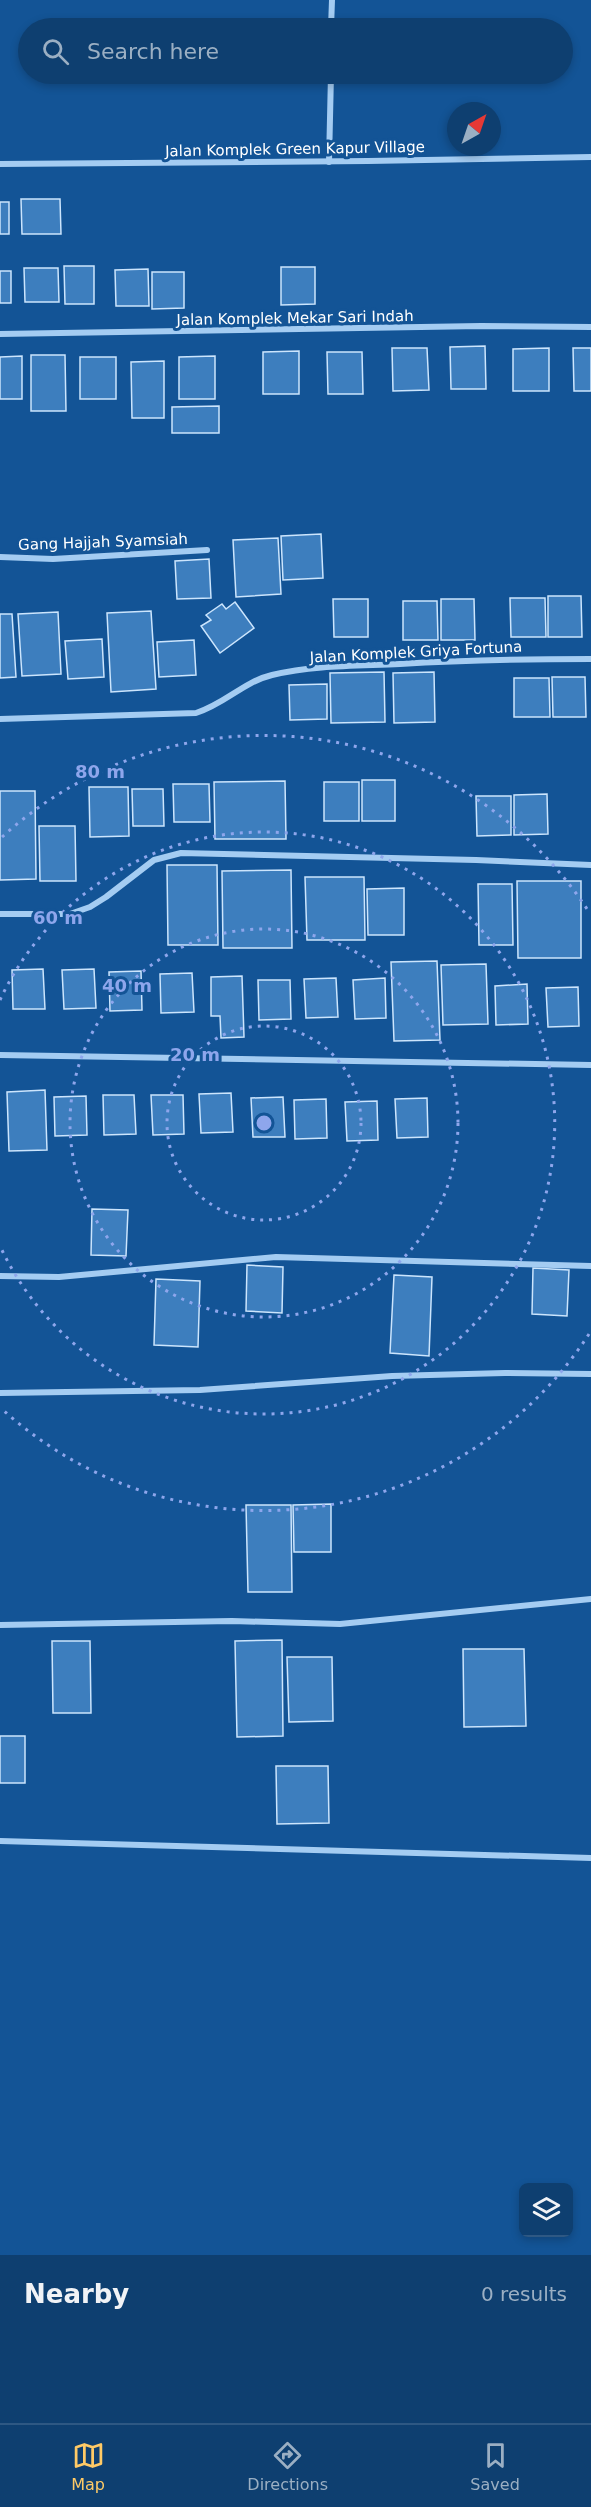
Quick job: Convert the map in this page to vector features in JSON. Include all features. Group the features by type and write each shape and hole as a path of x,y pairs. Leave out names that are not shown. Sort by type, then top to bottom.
{"street":[{"path":"332,0 332,18"},
{"path":"329,162 330,84"},
{"name":"Jalan Komplek Green Kapur Village","path":"0,164 329,162 591,157"},
{"name":"Jalan Komplek Mekar Sari Indah","path":"0,334 591,327"},
{"name":"Gang Hajjah Syamsiah","path":"0,558 53,559 207,550"},
{"name":"Jalan Komplek Griya Fortuna","path":"0,719 196,713 215,707 237,691 270,675 340,666 453,660 591,659"},
{"path":"0,914 70,914 90,907 106,897 154,860 181,853 591,865"},
{"path":"0,1055 591,1065"},
{"path":"0,1276 59,1277 276,1257 591,1266"},
{"path":"0,1393 200,1390 392,1376 505,1373 591,1374"},
{"path":"0,1625 232,1621 340,1624 591,1599"},
{"path":"0,1841 591,1858"}],"building":[{"path":"21,199 60,199 61,234 22,234"},
{"path":"0,202 9,202 9,234 0,234"},
{"path":"64,266 94,266 94,304 65,304"},
{"path":"281,267 315,267 315,304 281,305"},
{"path":"24,268 58,268 59,302 25,302"},
{"path":"148,269 149,306 116,306 115,270"},
{"path":"0,271 11,271 11,303 0,303"},
{"path":"152,272 184,272 184,308 152,309"},
{"path":"485,346 486,389 451,389 450,347"},
{"path":"392,348 427,348 429,390 393,391"},
{"path":"549,348 549,391 513,391 513,349"},
{"path":"573,348 591,348 591,391 574,391"},
{"path":"299,351 299,394 263,394 263,352"},
{"path":"327,352 362,352 363,394 328,394"},
{"path":"31,355 65,355 66,411 31,411"},
{"path":"22,356 22,399 0,399 0,357"},
{"path":"215,356 215,399 179,399 179,357"},
{"path":"80,357 116,357 116,399 80,399"},
{"path":"164,361 164,418 132,418 131,362"},
{"path":"219,406 219,433 172,433 172,407"},
{"path":"321,534 323,578 283,580 281,536"},
{"path":"278,538 281,594 236,597 233,540"},
{"path":"209,559 211,598 177,599 175,561"},
{"path":"548,596 581,596 582,637 548,637"},
{"path":"510,598 545,598 546,637 511,637"},
{"path":"333,599 368,599 368,637 334,637"},
{"path":"441,599 474,599 475,640 441,640"},
{"path":"403,601 437,601 438,640 403,640"},
{"path":"235,602 254,628 220,653 201,626 211,620 206,615 222,604 226,609"},
{"path":"151,611 156,689 111,692 107,613"},
{"path":"58,612 61,674 22,676 18,614"},
{"path":"0,614 12,614 16,677 0,678"},
{"path":"102,639 104,677 68,679 65,641"},
{"path":"194,640 196,675 159,677 157,642"},
{"path":"384,672 385,722 331,723 330,673"},
{"path":"434,672 435,722 394,723 393,673"},
{"path":"552,677 585,677 586,717 553,717"},
{"path":"514,678 549,678 550,717 514,717"},
{"path":"327,684 327,719 290,720 289,685"},
{"path":"362,780 395,780 395,821 362,821"},
{"path":"285,781 286,839 215,839 214,782"},
{"path":"324,782 359,782 359,821 324,821"},
{"path":"173,784 209,784 210,822 174,822"},
{"path":"89,787 128,787 129,836 90,837"},
{"path":"132,789 163,789 164,826 133,826"},
{"path":"0,791 35,791 36,879 0,880"},
{"path":"547,794 548,834 514,835 514,795"},
{"path":"476,796 511,796 511,835 477,836"},
{"path":"39,826 75,826 76,881 40,881"},
{"path":"167,865 217,865 218,945 168,945"},
{"path":"291,870 292,948 223,948 222,871"},
{"path":"305,877 364,877 365,940 307,940"},
{"path":"517,881 581,881 581,958 518,958"},
{"path":"478,884 512,884 513,945 479,945"},
{"path":"404,888 404,935 368,935 367,889"},
{"path":"437,961 440,1040 394,1041 391,962"},
{"path":"486,964 488,1024 443,1025 441,965"},
{"path":"43,969 45,1009 13,1009 12,970"},
{"path":"94,969 96,1008 64,1009 62,970"},
{"path":"141,971 142,1010 110,1011 109,972"},
{"path":"192,973 194,1012 161,1013 160,974"},
{"path":"242,976 244,1037 221,1038 220,1016 211,1016 211,977"},
{"path":"336,978 338,1017 306,1018 304,979"},
{"path":"385,978 386,1018 355,1019 353,980"},
{"path":"258,980 290,980 291,1019 259,1020"},
{"path":"527,984 528,1024 496,1025 495,986"},
{"path":"578,987 579,1026 548,1027 546,988"},
{"path":"45,1090 47,1150 9,1151 7,1092"},
{"path":"231,1093 233,1132 201,1133 199,1094"},
{"path":"103,1095 134,1095 136,1134 104,1135"},
{"path":"151,1095 183,1095 184,1134 153,1135"},
{"path":"86,1096 87,1135 55,1136 54,1097"},
{"path":"283,1097 285,1137 253,1137 251,1098"},
{"path":"427,1098 428,1137 397,1138 395,1099"},
{"path":"326,1099 327,1138 295,1139 294,1100"},
{"path":"377,1101 378,1140 347,1141 345,1102"},
{"path":"92,1209 128,1210 126,1256 91,1255"},
{"path":"247,1265 283,1267 282,1313 246,1311"},
{"path":"533,1268 569,1270 567,1316 532,1314"},
{"path":"394,1275 432,1277 429,1356 390,1353"},
{"path":"156,1279 200,1281 198,1347 154,1345"},
{"path":"331,1504 331,1552 294,1552 293,1505"},
{"path":"246,1505 291,1505 292,1592 248,1592"},
{"path":"282,1640 283,1736 237,1737 235,1641"},
{"path":"52,1641 90,1641 91,1713 53,1713"},
{"path":"463,1649 524,1649 526,1726 464,1727"},
{"path":"287,1657 332,1657 333,1721 289,1722"},
{"path":"0,1736 25,1736 25,1783 0,1783"},
{"path":"276,1766 328,1766 329,1823 277,1824"}]}
